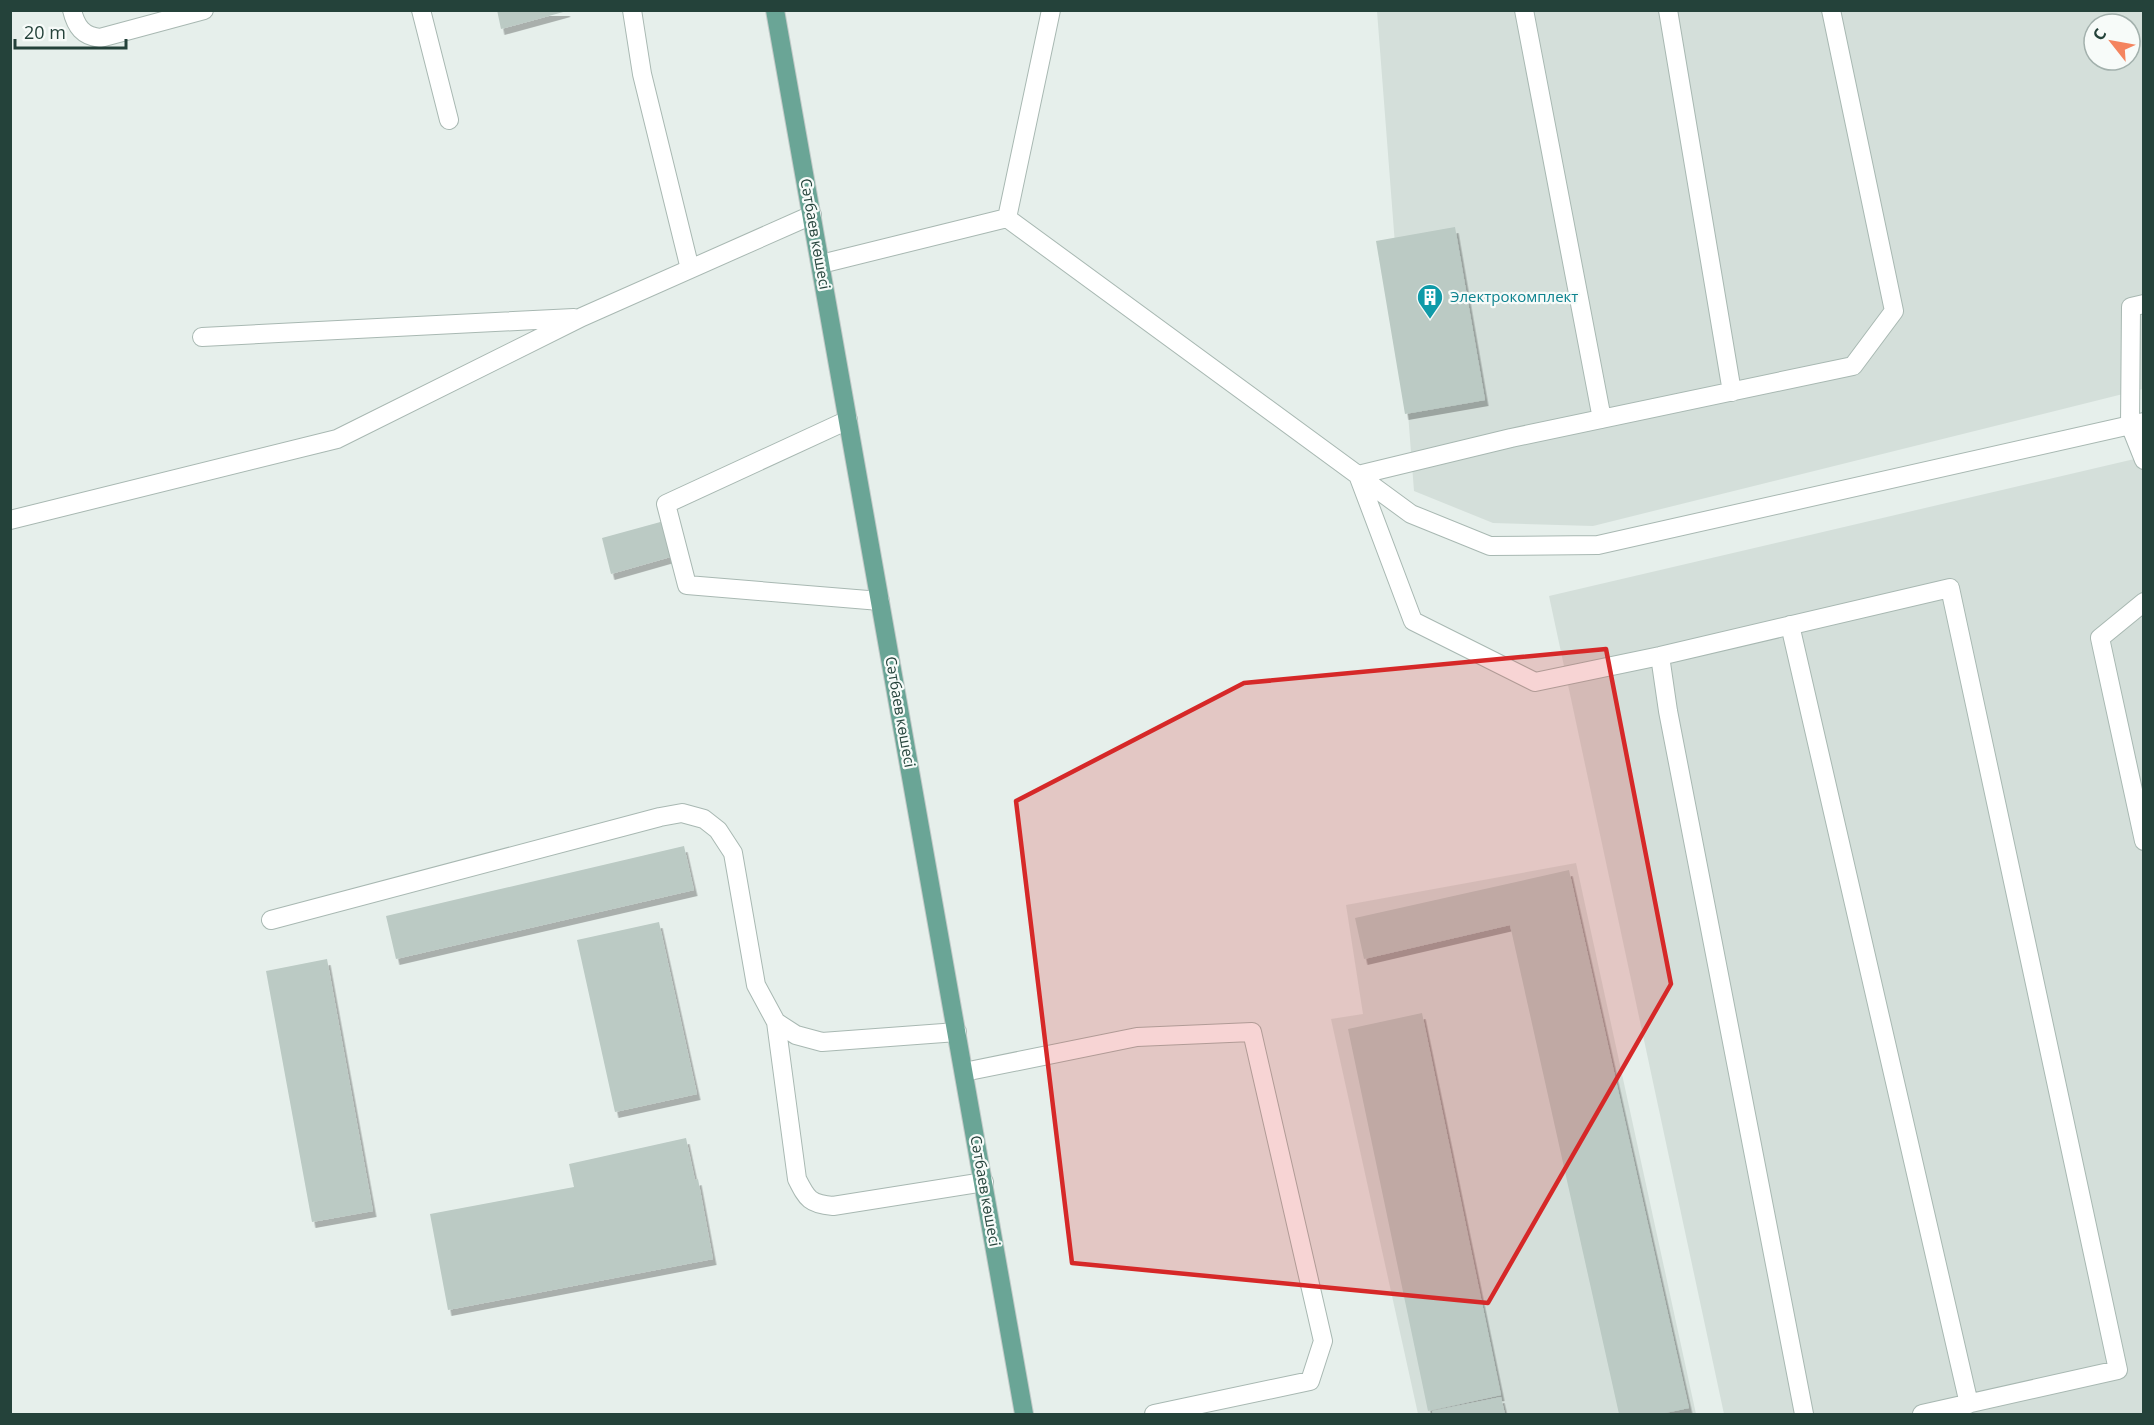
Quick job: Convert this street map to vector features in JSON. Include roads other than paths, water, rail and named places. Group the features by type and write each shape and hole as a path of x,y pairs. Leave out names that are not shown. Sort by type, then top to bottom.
{"main road":[{"name":"Сәтбаев көшесі","path":"775,10 1024,1414"}],"street":[{"path":"72,10 75,23 87,36 100,38 204,10"},
{"path":"421,10 450,120"},
{"path":"632,10 642,74 690,269"},
{"path":"1006,218 1051,10"},
{"path":"1524,10 1602,419"},
{"path":"1668,10 1732,392"},
{"path":"1358,475 1511,438 1852,366 1894,310 1831,10"},
{"path":"10,520 337,439 582,317 812,215"},
{"path":"821,264 1006,218"},
{"path":"1006,218 1411,514 1490,546 1598,545 2137,424"},
{"path":"2144,304 2131,307 2137,424 2144,460"},
{"path":"202,337 582,317"},
{"path":"848,420 666,504 687,585 880,601"},
{"path":"1358,475 1413,621 1535,682 1660,656 1950,588 2118,1370 1922,1414"},
{"path":"2144,602 2100,638 2144,840"},
{"path":"1790,625 1969,1404"},
{"path":"1660,656 1668,711 1804,1414"},
{"path":"271,920 660,817 682,813 704,819 718,830 733,853 756,985 776,1022 797,1179 806,1197 818,1204 833,1206 984,1182"},
{"path":"776,1022 796,1035 822,1042 957,1032"},
{"path":"964,1072 1137,1037 1252,1032 1323,1341 1310,1381 1154,1414"}],"place":[{"name":"Электрокомплект","path":"1430,320"}]}
